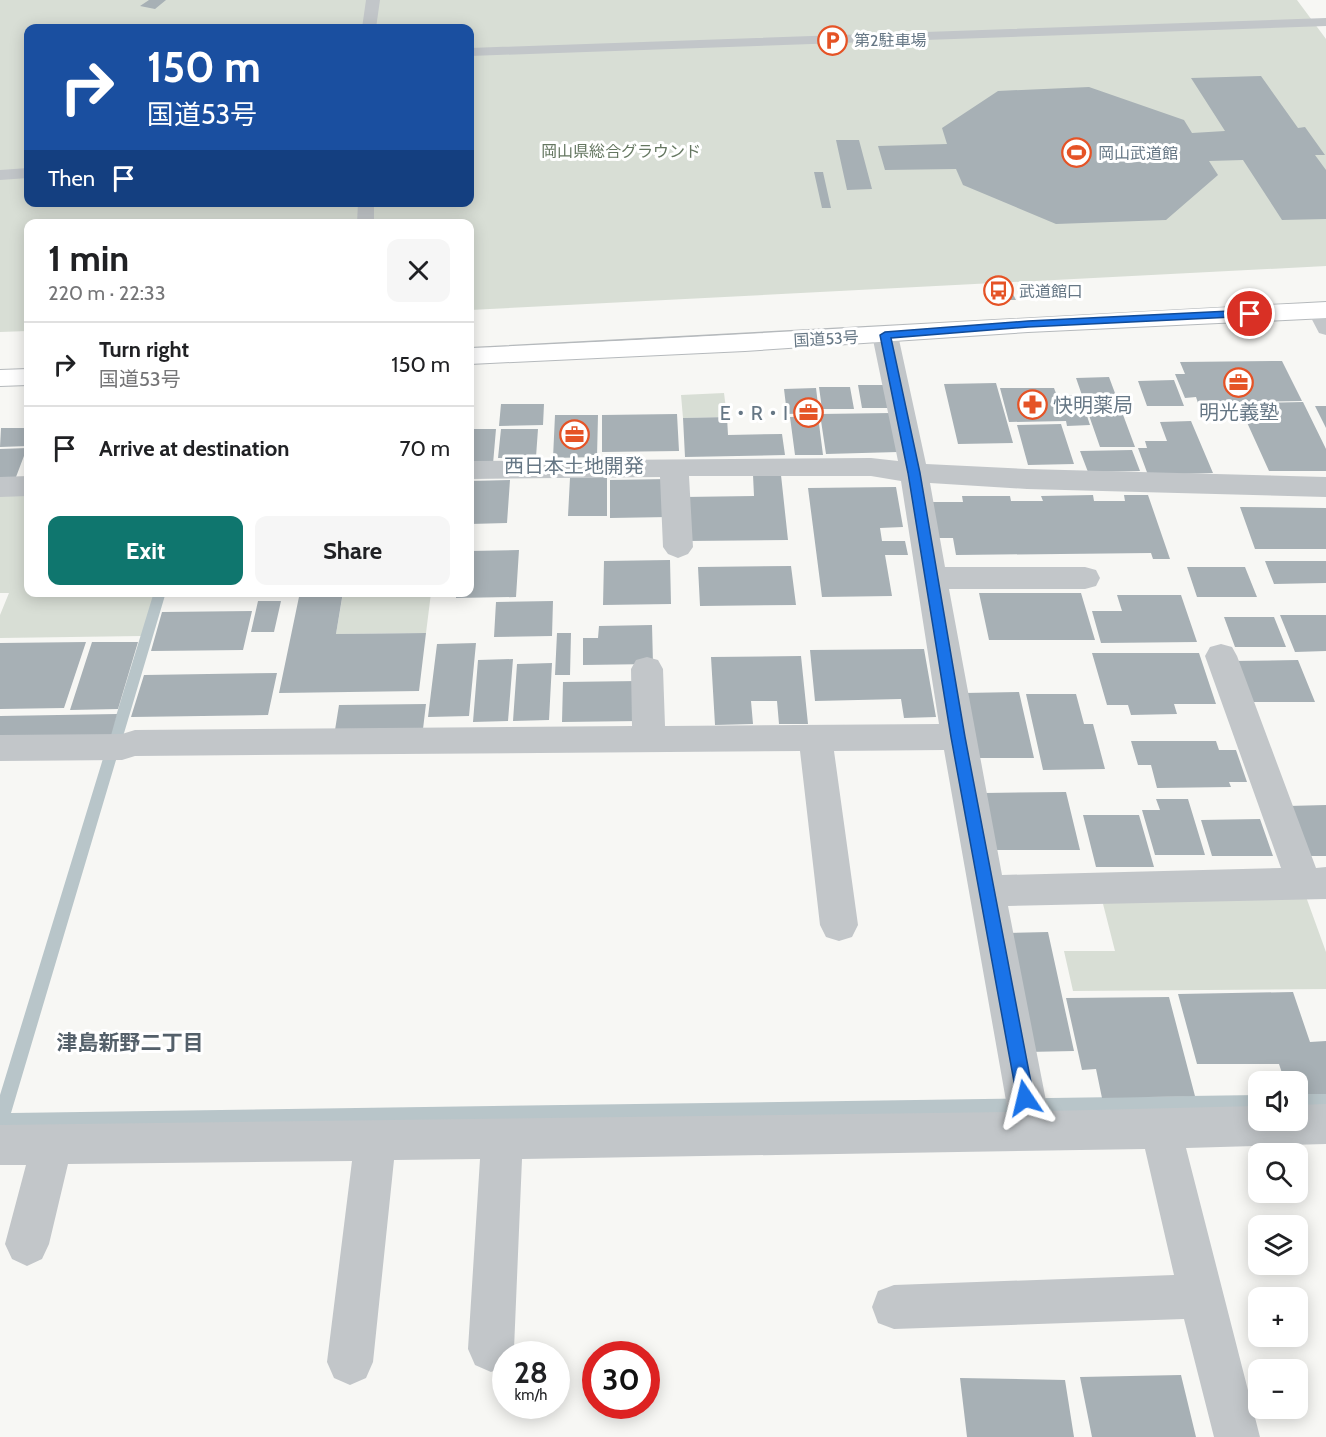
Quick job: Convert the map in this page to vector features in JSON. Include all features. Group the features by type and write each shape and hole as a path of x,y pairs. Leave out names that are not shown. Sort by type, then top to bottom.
{"highway":[{"name":"国道53号","path":"474,356 885,335 1028,324 1323,316"},
{"path":"0,378 24,377"}],"street":[{"path":"885,335 914,473 958,737 1029,1115"},
{"path":"674,467 678,547"},
{"path":"474,470 871,467 914,473 1326,487"},
{"path":"0,487 24,486"},
{"path":"932,578 1085,578"},
{"path":"988,891 1315,883 1221,656"},
{"path":"647,669 650,739"},
{"path":"0,748 114,747 135,743 958,737"},
{"path":"815,738 839,925"},
{"path":"0,1145 502,1140 1029,1115 1161,1128 1326,1124"},
{"path":"1161,1128 1237,1437"},
{"path":"491,1349 502,1140"},
{"path":"350,1362 375,1142"},
{"path":"27,1244 52,1144"},
{"path":"894,1307 1201,1296"}],"lane":[{"path":"370,24 373,0"},
{"path":"474,52 1326,22"},
{"path":"0,175 24,173"}],"green space":[{"name":"岡山県総合グラウンド","path":"0,0 1297,0 1326,39 1326,266 474,310 474,219 24,219 24,331 0,332"},
{"path":"724,393 727,417 683,418 681,395"},
{"path":"24,494 24,597 154,597 142,636 0,638 0,615 9,593 0,593 0,495"},
{"path":"342,597 430,597 426,633 336,634"},
{"path":"1305,894 1326,952 1326,989 1073,991 1064,951 1115,951 1101,896"}],"building":[{"path":"149,0 166,0 155,9 140,6"},
{"name":"岡山武道館","path":"1261,76 1298,128 1305,127 1325,155 1315,155 1326,170 1326,219 1282,220 1243,160 1209,161 1218,175 1166,220 1056,224 963,185 956,169 885,170 878,146 947,144 942,128 998,91 1089,87 1184,120 1192,133 1225,131 1191,78"},
{"path":"836,140 859,140 872,189 847,190"},
{"path":"814,172 823,172 831,208 822,208"},
{"path":"1013,294 1016,300 988,300 986,295"},
{"path":"1282,361 1302,401 1198,403 1196,397 1185,398 1175,374 1185,374 1180,362"},
{"path":"1109,377 1135,447 1100,447 1076,378"},
{"path":"1174,380 1184,406 1147,406 1138,381"},
{"path":"996,383 1013,443 958,444 944,384"},
{"path":"858,385 889,385 894,408 862,408"},
{"path":"819,387 850,387 854,409 822,409"},
{"path":"816,388 819,413 787,414 784,389"},
{"path":"1000,388 1054,388 1057,396 1080,395 1090,425 1067,426 1066,421 1009,422"},
{"path":"1303,402 1326,449 1326,471 1269,471 1240,407 1257,407 1256,403"},
{"path":"501,404 544,404 543,425 499,426"},
{"path":"1315,406 1326,406 1326,428"},
{"path":"891,413 898,452 826,454 820,414"},
{"path":"677,414 679,451 602,452 602,415"},
{"path":"555,415 598,415 597,457 553,458"},
{"path":"818,416 823,455 795,455 790,417"},
{"path":"727,417 728,435 782,434 785,455 685,457 683,418"},
{"path":"1191,421 1213,473 1148,475 1138,448 1147,448 1145,441 1167,441 1160,422"},
{"path":"1061,424 1074,464 1028,465 1017,425"},
{"path":"1,428 24,428 24,446 0,447"},
{"path":"474,429 496,429 493,464 474,464"},
{"path":"501,429 538,429 536,457 498,458"},
{"path":"24,448 24,456 16,477 0,478 0,449"},
{"path":"1132,450 1140,471 1088,472 1080,451"},
{"path":"753,475 781,475 788,540 686,541 684,497 754,496"},
{"path":"607,477 607,516 568,516 570,478"},
{"path":"668,479 669,517 610,518 610,480"},
{"path":"510,480 507,523 474,524 474,481"},
{"path":"896,487 903,527 880,528 882,541 905,541 908,555 885,555 892,596 822,597 808,488"},
{"path":"1093,495 1094,501 1125,501 1124,495 1148,495 1170,559 1153,559 1151,553 956,555 953,538 937,538 930,502 963,502 962,496 1010,496 1011,501 1043,501 1041,496"},
{"path":"1240,507 1326,508 1326,549 1255,549"},
{"path":"519,550 516,597 456,598 474,597 474,551"},
{"path":"670,560 671,604 603,605 604,561"},
{"path":"1265,561 1326,561 1326,583 1274,584"},
{"path":"791,566 796,605 700,606 698,567"},
{"path":"1187,567 1245,567 1257,597 1197,597"},
{"path":"979,593 1081,593 1095,640 989,640"},
{"path":"1117,595 1181,595 1197,642 1101,643 1092,611 1122,611"},
{"path":"299,597 342,597 336,634 426,633 419,691 279,693"},
{"path":"258,601 281,601 274,632 251,632"},
{"path":"553,601 552,636 494,637 496,602"},
{"path":"252,611 243,650 151,651 162,612"},
{"path":"1280,615 1326,615 1326,651 1295,652"},
{"path":"1224,617 1274,617 1286,647 1235,647"},
{"path":"652,625 653,664 583,665 583,638 598,638 599,626"},
{"path":"557,633 571,633 570,675 555,675"},
{"path":"86,642 64,708 0,709 0,643"},
{"path":"92,642 138,642 118,709 70,710"},
{"path":"476,643 469,716 428,717 437,644"},
{"path":"924,649 936,717 904,718 901,699 815,701 810,650"},
{"path":"1092,653 1199,653 1216,704 1174,704 1177,714 1131,715 1128,705 1107,705"},
{"path":"801,656 808,724 779,724 777,701 751,701 753,724 715,725 711,657"},
{"path":"513,659 508,721 473,722 478,660"},
{"path":"1298,660 1315,702 1246,702 1231,661"},
{"path":"552,663 549,720 513,721 517,664"},
{"path":"277,673 268,715 131,717 144,675"},
{"path":"639,681 639,721 562,722 563,682"},
{"path":"1019,692 1034,758 977,758 964,693"},
{"path":"1026,694 1076,694 1084,724 1093,724 1105,769 1043,770"},
{"path":"426,704 423,729 335,730 339,705"},
{"path":"117,714 110,739 0,740 0,716"},
{"path":"1131,741 1216,741 1219,750 1236,750 1247,782 1229,782 1231,787 1157,788 1151,765 1138,765"},
{"path":"1066,792 1080,850 995,850 984,793"},
{"path":"1156,799 1188,799 1205,855 1155,855 1142,810 1160,810"},
{"path":"1326,805 1326,856 1305,856 1288,806"},
{"path":"1083,815 1139,815 1154,867 1096,867"},
{"path":"1260,819 1273,856 1212,856 1201,820"},
{"path":"1048,932 1074,1051 1027,1052 1005,933"},
{"path":"1293,992 1310,1042 1326,1041 1326,1094 1308,1094 1308,1071 1281,1071 1279,1064 1197,1064 1178,994"},
{"path":"1169,997 1195,1096 1102,1098 1096,1069 1082,1070 1066,998"},
{"path":"1181,1375 1196,1437 1092,1437 1080,1377"},
{"path":"960,1378 1065,1380 1074,1437 967,1437"}],"waterway":[{"path":"0,1121 158,597"},
{"path":"1308,1102 1326,1102"},
{"path":"0,1121 1248,1103"}],"place":[{"name":"第2駐車場","path":"833,40"},
{"name":"岡山武道館","path":"1077,153"},
{"name":"武道館口","path":"998,291"},
{"name":"明光義塾","path":"1239,382"},
{"name":"快明薬局","path":"1032,405"},
{"name":"E・R・I","path":"809,413"},
{"name":"西日本土地開発","path":"574,435"}],"district":[{"name":"津島新野二丁目","path":"130,1042"}],"route":[{"path":"1025,1098 958,737 914,473 885,335 1028,324 1250,314"}]}
